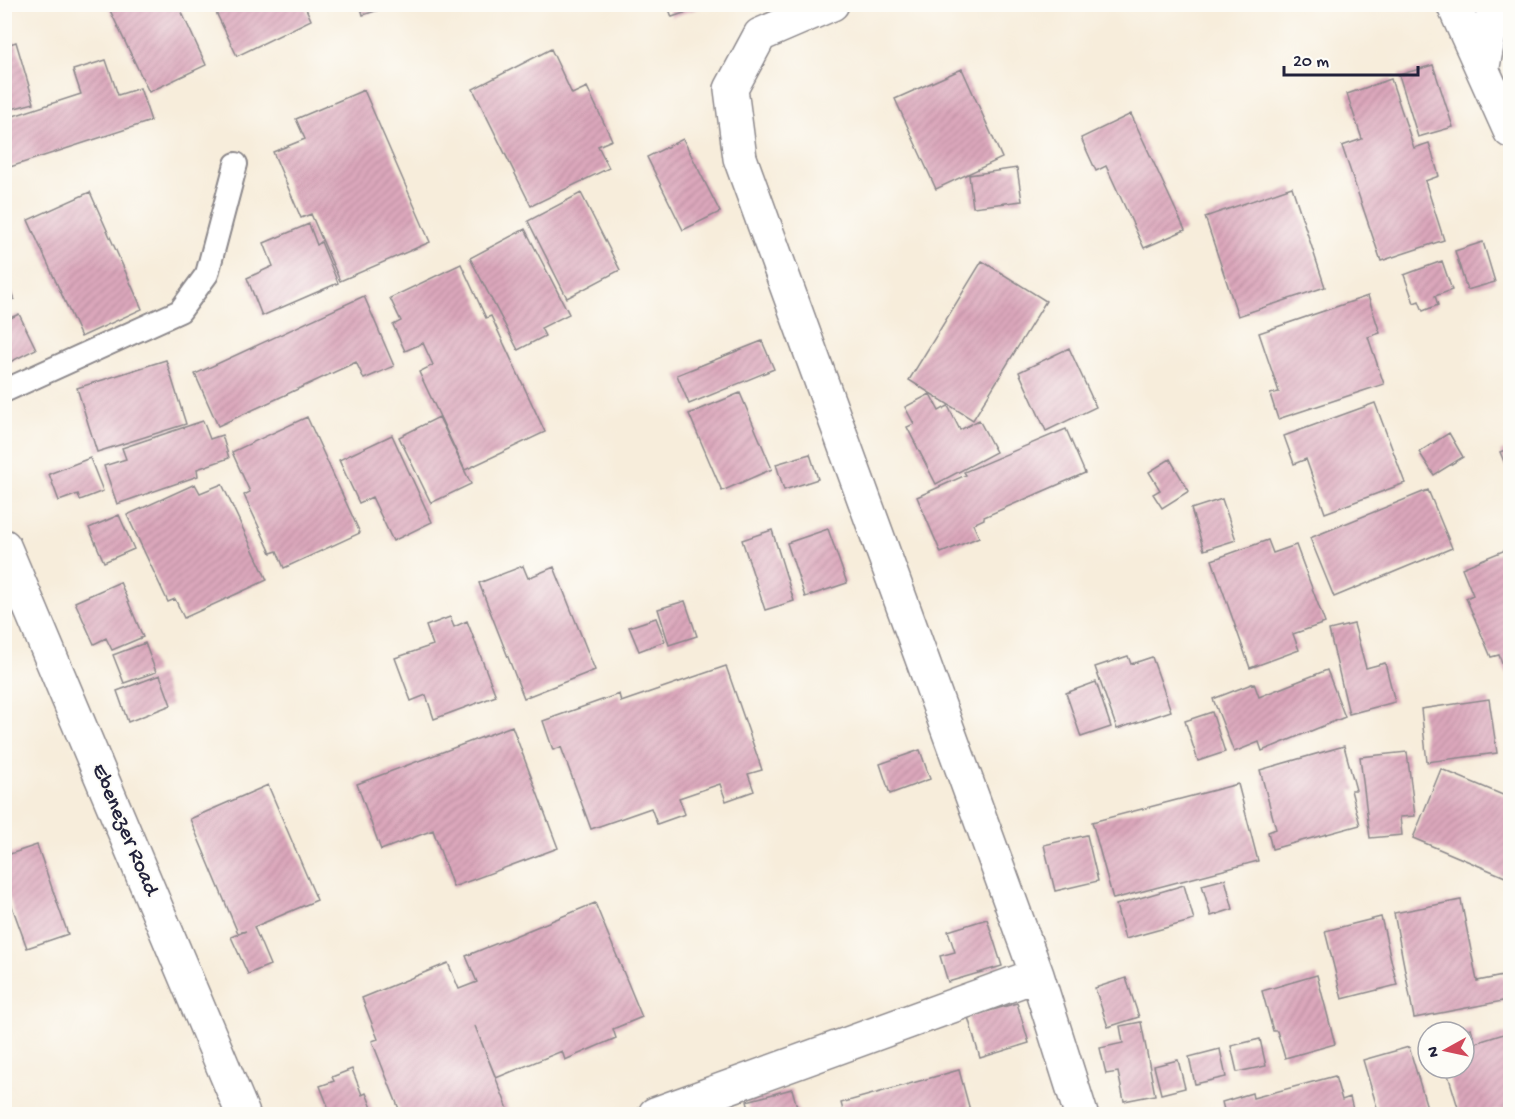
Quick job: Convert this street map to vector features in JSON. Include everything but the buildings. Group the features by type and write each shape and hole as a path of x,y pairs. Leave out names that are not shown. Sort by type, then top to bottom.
{"street":[{"path":"832,4 760,36 731,89 740,158 1037,975 1081,1114"},
{"path":"1454,4 1510,131"},
{"path":"1483,66 1495,4"},
{"name":"Ebenezer Road","path":"4,546 243,1114"},
{"path":"656,1114 1037,975"}],"lane":[{"path":"4,390 180,311 207,274 236,164"}]}
